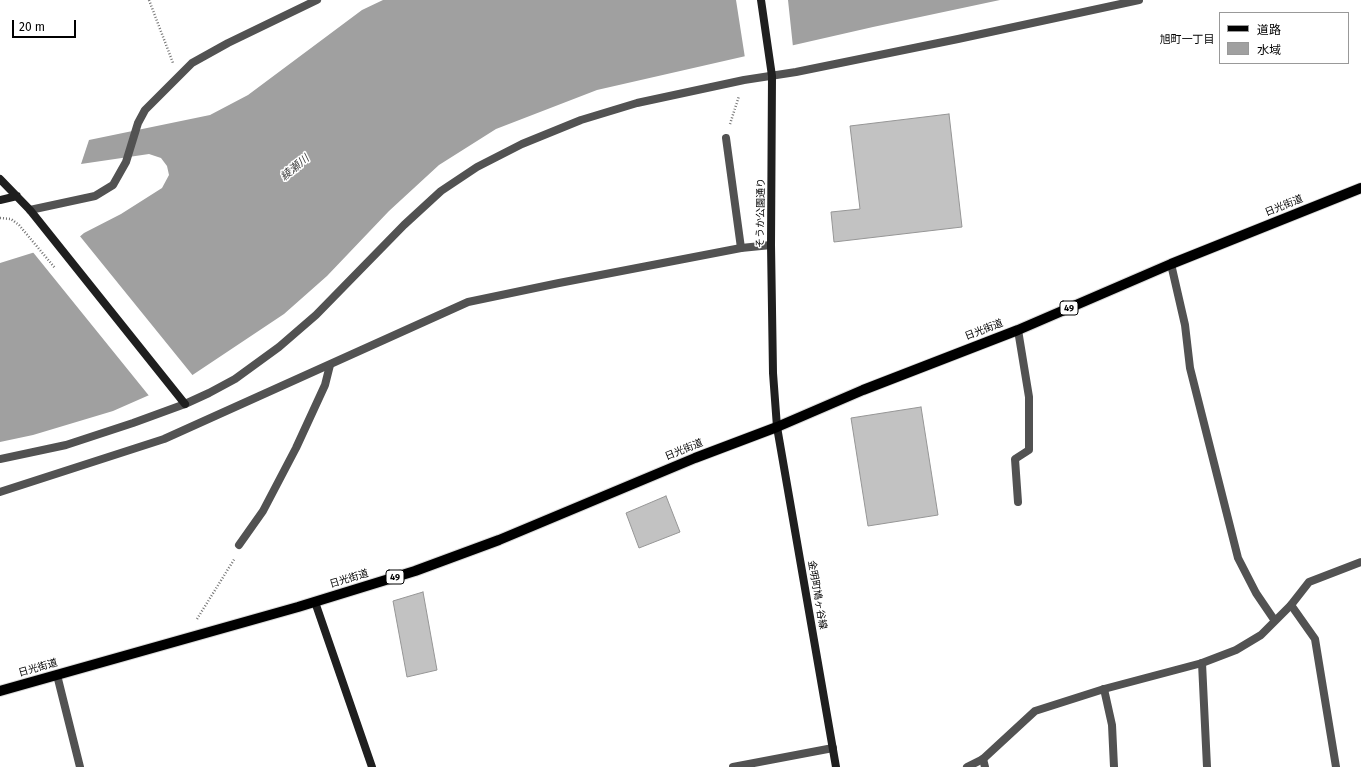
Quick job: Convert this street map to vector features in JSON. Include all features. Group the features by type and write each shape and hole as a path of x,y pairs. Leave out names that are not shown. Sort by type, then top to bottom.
{"main road":[{"name":"日光街道","path":"0,691 315,602 415,571 499,540 695,458 777,427 863,390 1018,330 1171,264 1361,188"}],"street":[{"path":"30,210 94,196 113,185 126,162 138,123 145,110 192,63 317,0"},
{"name":"そうか公園通り","path":"761,0 772,76 771,245 773,373 777,427"},
{"path":"0,459 66,445 185,404 209,394 235,379 279,347 316,315 404,225 441,191 477,167 522,144 595,116 637,103 744,80 772,76 958,39 1139,0"},
{"path":"726,138 741,248"},
{"path":"0,179 30,210 185,404"},
{"path":"0,200 17,196"},
{"path":"0,492 164,439 468,302 567,281 741,248 771,245"},
{"path":"1171,264 1184,325 1190,368 1238,558 1256,593 1275,621"},
{"path":"1018,330 1030,397 1029,450 1014,459 1018,502"},
{"path":"239,545 263,511 296,448 325,385 330,365"},
{"name":"金明町鳩ヶ谷線","path":"777,427 836,767"},
{"path":"967,767 984,763 1035,711 1104,689 1202,663 1236,650 1261,635 1291,605 1309,582 1361,562"},
{"path":"315,602 372,767"},
{"path":"1291,605 1315,639 1336,767"},
{"path":"1202,663 1207,767"},
{"path":"57,675 80,767"},
{"path":"1104,689 1112,724 1114,767"},
{"path":"733,767 833,748"}],"path":[{"path":"149,0 170,58 180,76"},
{"path":"726,138 737,101"},
{"path":"0,218 11,219 20,226"},
{"path":"184,640 240,550 239,545"}],"water":[{"name":"綾瀬川","path":"383,0 1000,0 873,27 597,90 496,129 439,165 389,211 327,276 284,314 188,378 113,411 33,435 0,442 0,263 77,239 84,233 121,214 162,188 169,175 167,166 161,158 149,154 81,164 89,140 210,115 248,95 362,10"}],"pier":[{"path":"736,0 788,0 793,47 745,58"},
{"path":"79,235 194,377 150,397 32,251 76,238"}],"building":[{"path":"949,114 962,227 834,242 831,212 860,209 850,126"},
{"path":"921,407 938,515 868,526 851,418"},
{"path":"666,496 680,532 639,548 626,513"},
{"path":"423,592 437,670 407,677 393,601"}],"district":[{"name":"旭町一丁目","path":"1187,40"}]}
